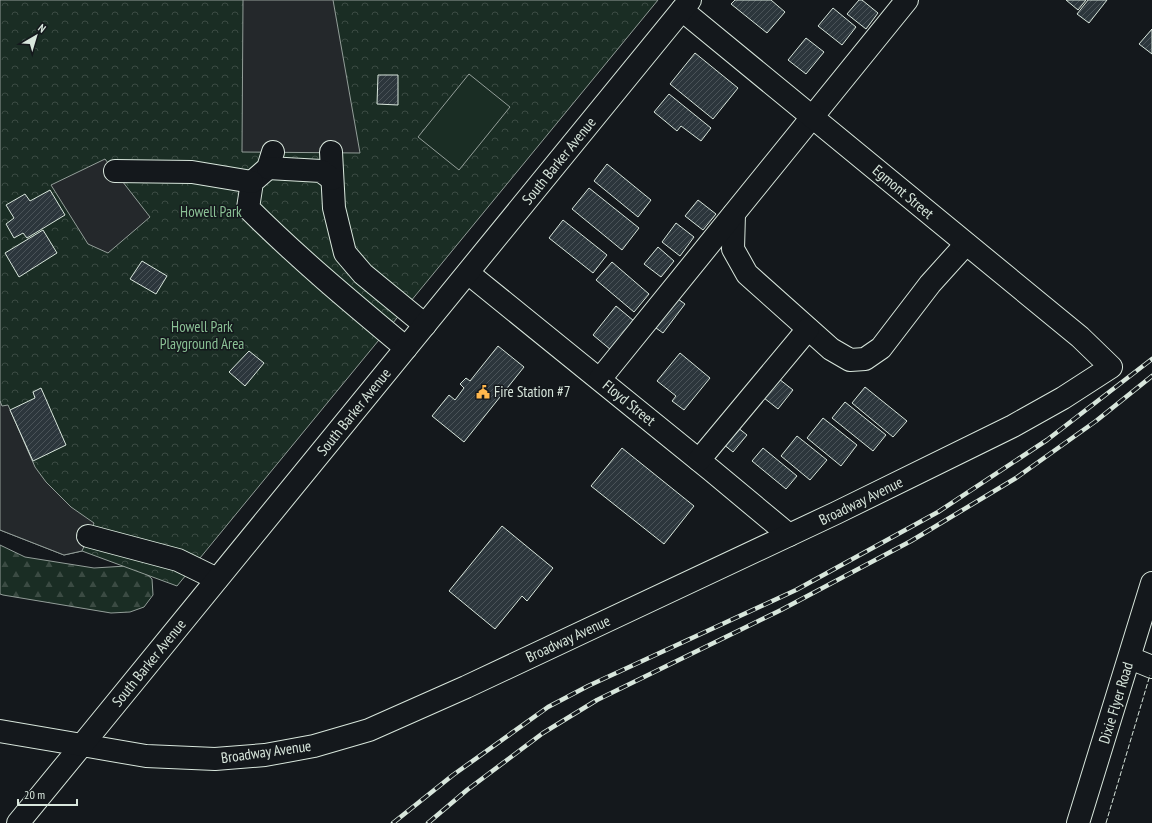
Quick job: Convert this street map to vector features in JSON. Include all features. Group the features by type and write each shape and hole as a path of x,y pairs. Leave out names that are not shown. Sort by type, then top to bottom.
{"street":[{"path":"600,379 907,0"},
{"name":"Egmont Street","path":"686,5 812,117 1101,357 1111,367 1098,376"},
{"name":"South Barker Avenue","path":"18,823 686,5"},
{"path":"331,152 334,208 345,253 363,274 425,325"},
{"path":"332,179 321,171 271,160 252,182 248,208 308,265 406,348"},
{"path":"115,171 192,172 252,182"},
{"path":"734,214 734,249 748,274 831,349 850,360 865,359 881,348 930,284 966,244"},
{"name":"Floyd Street","path":"468,273 600,379 789,535"},
{"path":"699,460 808,329"},
{"name":"Broadway Avenue","path":"0,731 146,756 215,759 265,755 314,746 369,730 466,687 789,535 1013,426 1098,376"},
{"path":"88,536 178,560 218,579"},
{"name":"Dixie Flyer Road","path":"1078,823 1152,583"},
{"path":"1130,658 1152,667"}],"green space":[{"name":"Howell Park","path":"0,0 658,0 177,586 82,551 64,555 0,530"},
{"path":"469,74 510,107 459,170 418,137"},
{"path":"0,545 25,557 94,568 126,566 141,569 152,579 153,595 144,607 130,612 111,613 3,595 0,594"}],"shaded area":[{"path":"243,0 333,0 360,153 242,152"},
{"path":"105,159 150,217 108,253 88,244 51,185"},
{"path":"0,401 2,406 8,405 35,467 46,482 71,507 94,523 82,551 64,555 0,530"}],"building":[{"path":"735,0 771,0 785,12 767,33 731,4"},
{"path":"859,0 862,0 878,13 866,29 847,14"},
{"path":"1066,0 1086,0 1078,10"},
{"path":"1088,0 1107,0 1089,23 1077,14"},
{"path":"833,8 856,27 842,45 818,26"},
{"path":"1152,29 1152,54 1139,44"},
{"path":"806,38 824,52 806,74 788,60"},
{"path":"695,53 738,88 713,119 670,84"},
{"path":"378,75 398,75 398,105 377,104"},
{"path":"669,94 711,128 701,141 681,126 677,131 654,112"},
{"path":"607,164 651,200 638,217 594,181"},
{"path":"589,188 639,228 622,250 572,209"},
{"path":"50,190 65,215 27,238 23,233 14,238 6,224 14,218 6,205 25,194 30,201"},
{"path":"698,200 716,214 703,230 685,216"},
{"path":"563,220 607,255 593,273 549,238"},
{"path":"676,223 694,237 680,256 662,242"},
{"path":"43,230 57,253 19,277 5,253"},
{"path":"658,247 674,261 661,277 644,264"},
{"path":"142,261 167,276 156,294 130,279"},
{"path":"612,262 649,294 634,312 596,280"},
{"path":"671,294 685,304 663,333 649,323"},
{"path":"616,306 634,321 611,350 593,335"},
{"name":"Fire Station #7","path":"498,346 524,367 464,442 432,416 449,395 455,400 464,388 460,384 466,378 470,381"},
{"path":"249,351 264,363 245,386 229,372"},
{"path":"680,353 710,378 684,410 672,401 676,396 657,381"},
{"path":"774,375 793,390 778,409 759,394"},
{"path":"865,387 907,421 893,437 852,403"},
{"path":"41,388 66,445 33,461 10,410 35,398 33,392"},
{"path":"845,402 886,435 873,451 832,418"},
{"path":"823,418 857,445 841,466 807,438"},
{"path":"732,423 747,435 733,452 718,440"},
{"path":"797,436 827,460 810,480 781,456"},
{"path":"622,448 694,506 664,544 591,486"},
{"path":"763,448 797,476 786,489 752,461"},
{"path":"502,526 553,568 527,601 522,596 495,629 449,591"}],"railway":[{"path":"393,823 453,775 548,707 588,686 796,590 938,512 1047,440 1152,359"},
{"path":"428,823 467,790 543,733 597,700 781,610 911,541 1016,478 1096,421 1152,376"}],"fence":[{"path":"1106,823 1150,675"}],"place":[{"name":"Fire Station #7","path":"483,392"}],"park label":[{"name":"Howell Park Playground Area","path":"202,336"}]}
